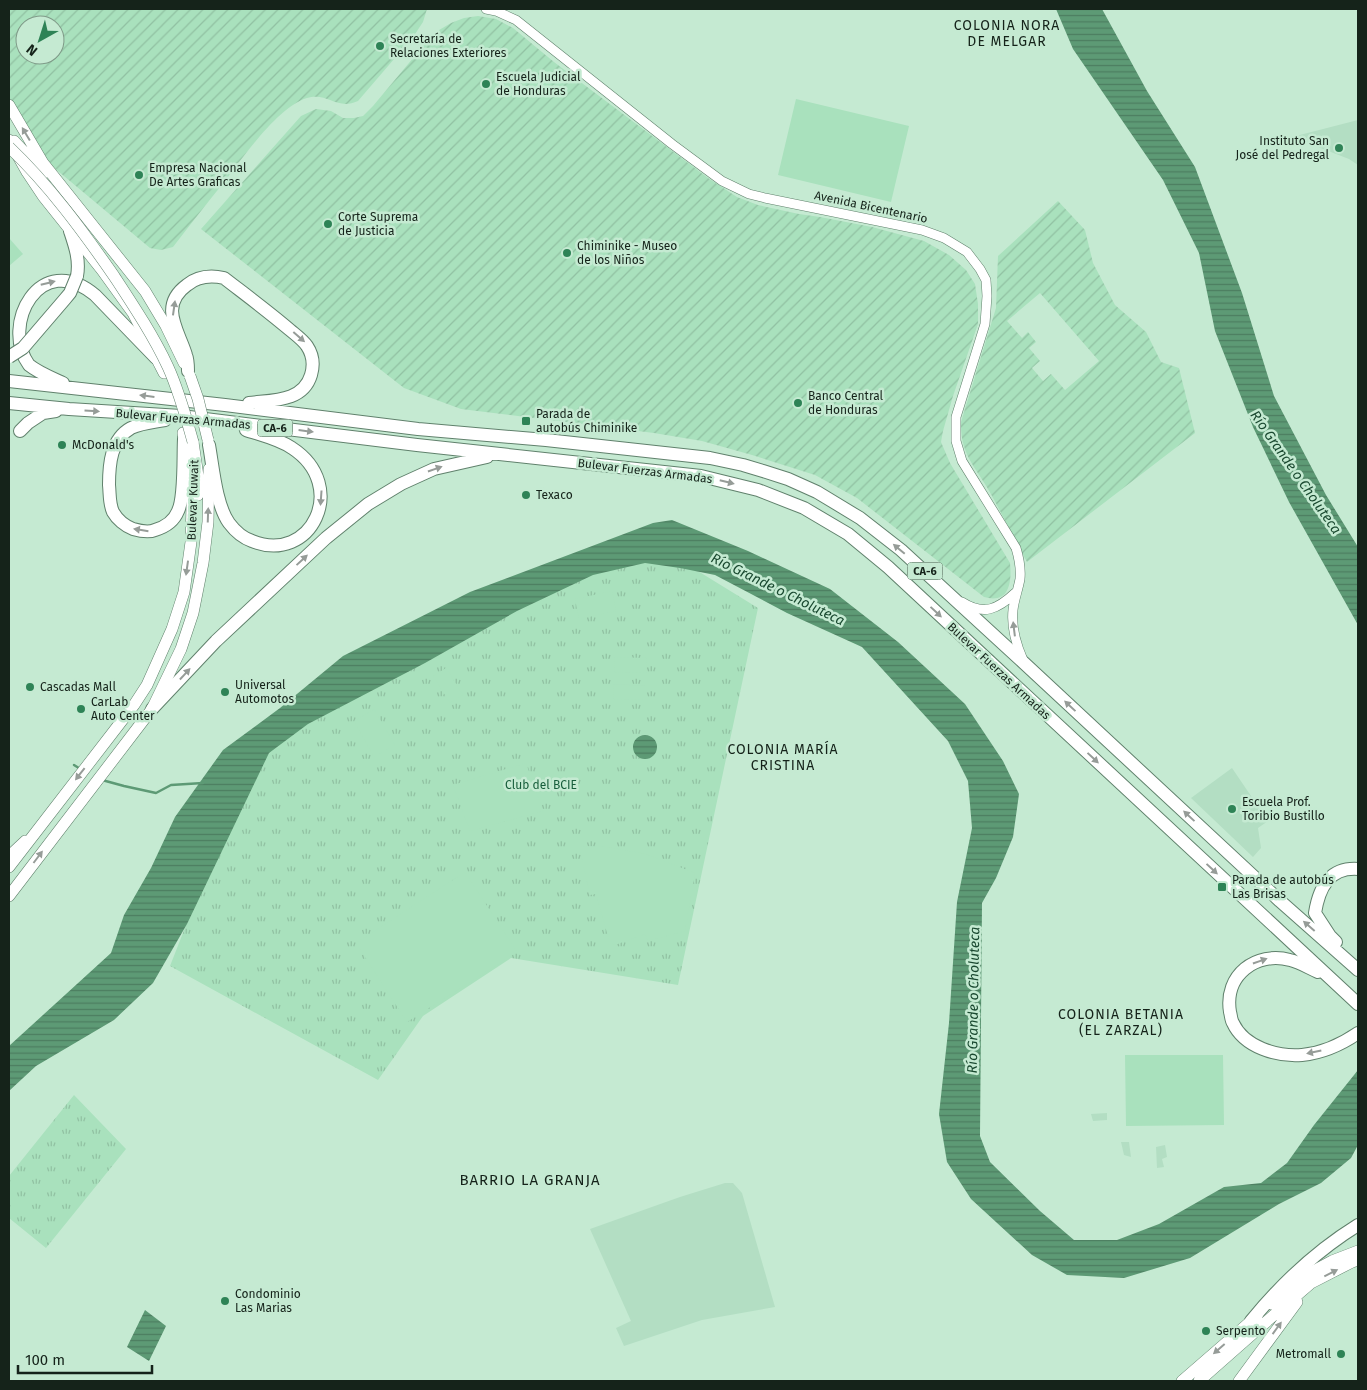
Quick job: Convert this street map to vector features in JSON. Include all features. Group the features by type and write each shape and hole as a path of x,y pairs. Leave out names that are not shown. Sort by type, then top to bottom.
{"highway":[{"path":"9,357 23,348 70,293 79,268 70,231"},
{"path":"189,374 186,356 174,326 172,305 177,295 192,281 202,277 224,278 283,323 306,344 313,360 313,369 306,386 292,397 225,405"},
{"path":"72,388 50,378 30,365 22,357 13,337 12,326 18,304 33,288 43,283 66,280 86,288 156,358"},
{"name":"Bulevar Fuerzas Armadas","path":"9,381 418,429 546,440 710,458 742,465 788,479 816,492 860,518 901,550 1280,901 1358,970"},
{"name":"Bulevar Fuerzas Armadas","path":"9,403 181,416 701,476 758,490 804,508 848,534 888,567 1358,1004"},
{"path":"20,431 43,412 69,409"},
{"path":"181,416 131,428 125,432 116,444 109,470 110,501 113,512 129,528 140,531 152,531 162,528 172,521 178,511 181,500 186,438"},
{"path":"208,442 223,513 228,523 245,538 260,544 276,546 292,542 305,533 315,521 321,506 322,490 317,474 306,459 280,441 222,421"},
{"path":"152,709 216,641 326,538 368,504 400,484 434,469 459,462 503,454"},
{"path":"1358,869 1352,868 1339,872 1330,878 1321,888 1315,913 1330,936 1358,966"},
{"path":"1328,976 1290,960 1271,958 1257,960 1243,970 1232,984 1229,1003 1232,1022 1244,1038 1259,1048 1278,1054 1302,1055 1322,1050 1343,1043 1358,1033"},
{"path":"1251,1321 1271,1296 1292,1275 1331,1243 1358,1225"}],"main road":[{"name":"Bulevar Kuwait","path":"9,106 44,163 145,291 166,326 189,374 200,406 208,442 208,522 203,563 193,613 181,649 152,709 9,896"},
{"path":"9,136 56,185 159,316"},
{"path":"9,140 43,196 102,270 133,314 164,373 186,438"},
{"path":"9,148 50,190 138,311 168,367 182,403 186,438"},
{"name":"Bulevar Kuwait","path":"9,867 134,704 147,685 168,636 184,592 191,542 198,517 198,476 186,438"},
{"path":"1182,1381 1306,1275 1358,1251"},
{"path":"1199,1381 1311,1283 1358,1260"},
{"path":"1239,1381 1311,1283"}],"street":[{"name":"Avenida Bicentenario","path":"486,9 496,11 516,20 672,144 722,181 749,194 765,198 922,230 944,238 967,252 986,280 987,296 985,324 956,417 956,442 962,461 1016,548 1020,563 1020,580 1013,611 1013,629 1024,663"},
{"name":"Avenida Bicentenario","path":"508,9 516,20"},
{"path":"9,148 22,164"},
{"path":"947,591 966,604 986,610 996,608 1016,594"},
{"path":"9,854 35,831"}],"shaded area":[{"name":"Instituto San José del Pedregal","path":"1358,120 1358,165 1349,159 1292,137"},
{"name":"Escuela Prof. Toribio Bustillo","path":"1232,768 1268,821 1258,828 1261,848 1253,857 1191,798"},
{"path":"1107,1113 1107,1120 1093,1121 1091,1114"},
{"path":"1121,1142 1129,1142 1131,1157 1124,1155"},
{"path":"1165,1145 1167,1157 1162,1159 1164,1167 1157,1168 1156,1147"},
{"path":"725,1183 733,1183 742,1193 775,1307 702,1320 624,1346 616,1328 631,1321 590,1229"}],"green space":[{"path":"9,9 427,9 423,22 413,37 358,101 344,104 321,97 307,98 296,103 273,121 251,146 173,247 161,250 150,248 46,161 9,97"},
{"path":"478,16 496,19 513,28 554,62 708,178 737,197 758,205 872,227 924,241 949,255 966,270 975,284 978,324 953,396 941,442 950,463 1010,563 1009,584 1004,595 992,598 984,597 857,498 815,475 702,441 654,433 461,409 404,388 201,229 301,116 316,109 331,111 343,118 363,116 434,33 451,23 464,18"},
{"path":"796,99 909,126 891,202 778,175"},
{"path":"1058,201 1085,230 1093,263 1115,305 1146,332 1161,362 1179,368 1195,433 1027,562 992,496 970,461 961,434 961,422 996,308 998,256","holes":["1040,293 1099,361 1065,390 1051,374 1043,381 1032,368 1040,361 1029,348 1036,342 1028,332 1022,338 1007,321"]},
{"path":"9,238 23,254 9,266"},
{"name":"Club del BCIE","path":"680,560 758,608 678,985 511,958 423,1016 378,1080 170,966 228,818 256,766 322,694 592,566"},
{"path":"612,591 616,611 579,619 575,599"},
{"path":"615,657 647,658 646,673 614,672"},
{"path":"446,668 463,695 450,703 433,676"},
{"path":"614,684 645,686 645,700 613,699"},
{"path":"374,709 395,745 374,757 354,721"},
{"path":"526,763 543,811 470,831 453,785"},
{"path":"579,846 607,847 646,854 695,873 685,931 648,941 645,934 615,945 609,940 596,894 590,895"},
{"path":"465,872 517,952 407,1022 356,943"},
{"path":"1125,1055 1223,1055 1224,1125 1126,1126"},
{"path":"74,1095 126,1149 46,1248 9,1218 9,1176"}],"water":[{"name":"Río Grande o Choluteca","path":"1056,9 1102,9 1147,91 1195,167 1242,293 1274,396 1326,495 1358,547 1358,625 1289,502 1253,427 1215,331 1199,253 1163,180 1073,49"},
{"name":"Río Grande o Choluteca","path":"672,520 748,551 830,589 898,642 965,704 1003,761 1019,794 1013,837 996,878 982,903 980,1136 990,1162 1040,1211 1074,1240 1117,1240 1159,1224 1224,1187 1261,1183 1287,1163 1314,1125 1358,1070 1358,1145 1351,1158 1321,1183 1279,1204 1190,1258 1124,1278 1067,1275 1032,1255 971,1199 947,1162 939,1114 949,1023 957,902 972,828 968,781 948,741 862,647 787,613 715,575 645,563 593,575 517,611 425,663 308,724 269,753 187,924 153,983 114,1020 36,1066 9,1091 9,1046 111,953 124,915 151,868 175,817 223,750 280,708 343,656 470,592 653,523"},
{"path":"645,735 653,739 657,747 653,755 645,759 637,755 633,747 637,739"},
{"path":"145,1310 166,1326 149,1361 127,1347"}],"waterway":[{"path":"74,765 82,770"},
{"path":"102,780 156,793 171,785 203,783"}],"place":[{"name":"Secretaría de Relaciones Exteriores","path":"380,46"},
{"name":"Escuela Judicial de Honduras","path":"486,84"},
{"name":"Instituto San José del Pedregal","path":"1339,148"},
{"name":"Empresa Nacional De Artes Graficas","path":"139,175"},
{"name":"Corte Suprema de Justicia","path":"328,224"},
{"name":"Chiminike - Museo de los Niños","path":"567,253"},
{"name":"Banco Central de Honduras","path":"798,403"},
{"name":"Parada de autobús Chiminike","path":"526,421"},
{"name":"McDonald's","path":"62,445"},
{"name":"Texaco","path":"526,495"},
{"name":"Cascadas Mall","path":"30,687"},
{"name":"Universal Automotos","path":"225,692"},
{"name":"CarLab Auto Center","path":"81,709"},
{"name":"Escuela Prof. Toribio Bustillo","path":"1232,809"},
{"name":"Parada de autobús Las Brisas","path":"1222,887"},
{"name":"Condominio Las Marias","path":"225,1301"},
{"name":"Serpento","path":"1206,1331"},
{"name":"Metromall","path":"1341,1354"}],"district":[{"name":"COLONIA NORA DE MELGAR","path":"1007,33"},
{"name":"COLONIA MARÍA CRISTINA","path":"783,758"},
{"name":"COLONIA BETANIA (EL ZARZAL)","path":"1121,1022"},
{"name":"BARRIO LA GRANJA","path":"530,1180"}]}
